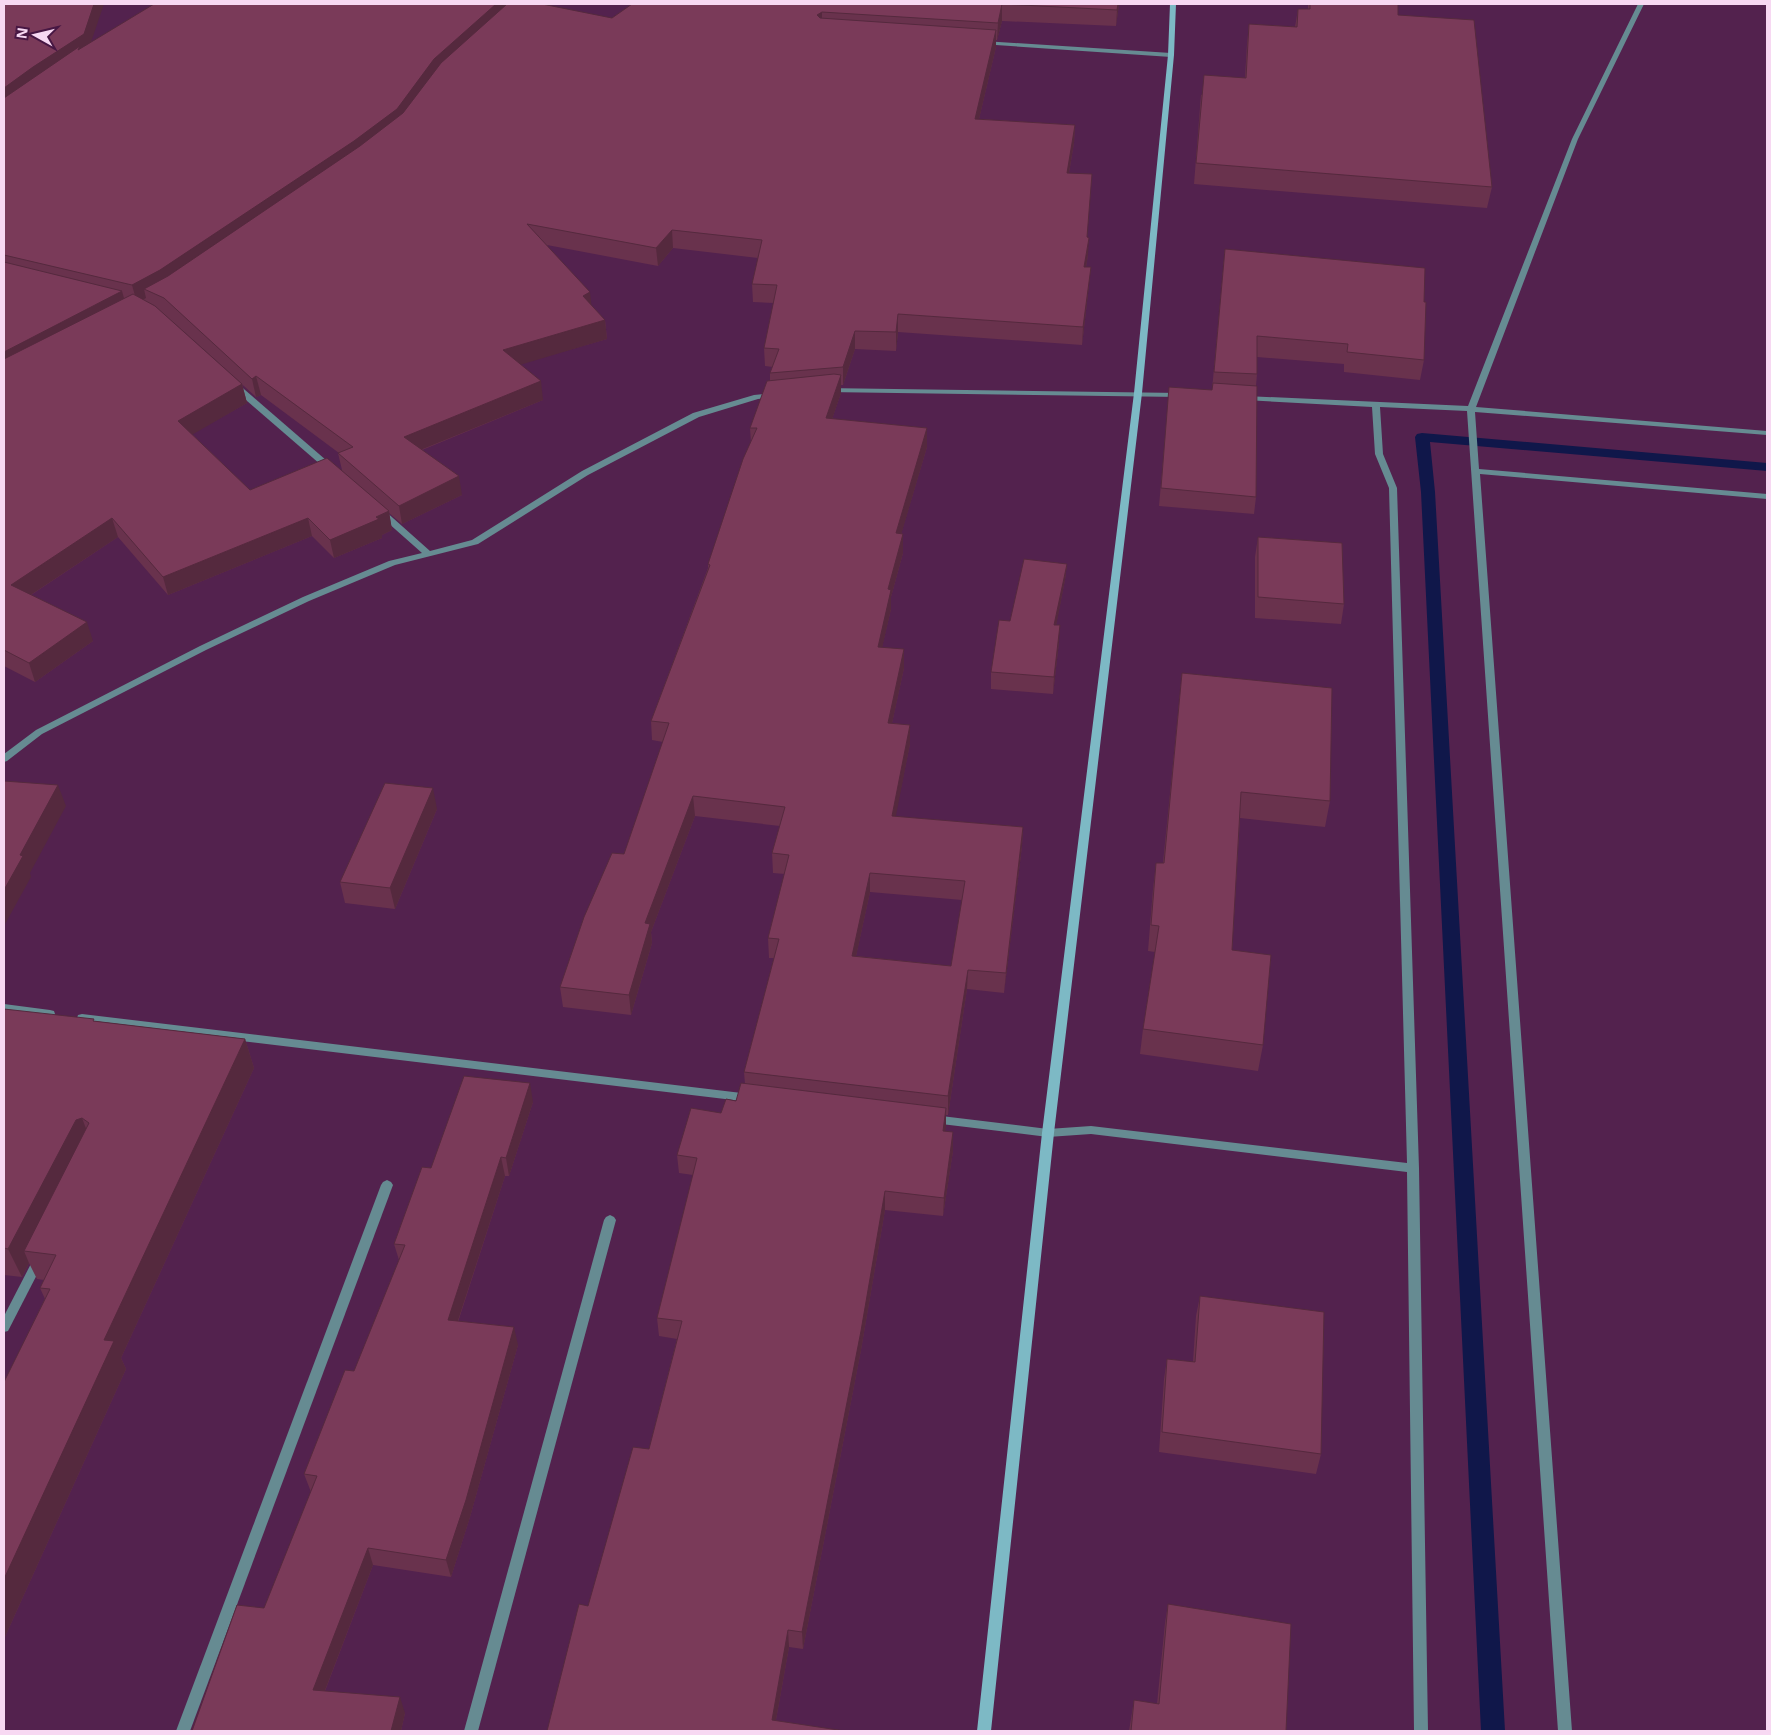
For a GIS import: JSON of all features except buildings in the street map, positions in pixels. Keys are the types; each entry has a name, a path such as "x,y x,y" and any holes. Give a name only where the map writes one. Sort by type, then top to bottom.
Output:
{"street":[{"path":"984,1731 1048,1133 1138,394 1171,56 1173,4"},
{"path":"1565,1731 1471,409 1575,139 1640,4"},
{"path":"977,43 1171,56"},
{"path":"230,381 340,476"},
{"path":"816,391 834,389 1188,396"},
{"path":"4,760 39,732 203,648 306,599 392,563 475,542 585,473 696,415 757,397 782,394"},
{"path":"1237,398 1471,409 1767,433"},
{"path":"1376,404 1379,454 1393,488 1413,1168 1421,1731"},
{"path":"1476,471 1767,497"},
{"path":"376,508 428,553"},
{"path":"4,1008 762,1099"},
{"path":"920,1118 1048,1133 1091,1130 1413,1168"},
{"path":"183,1731 388,1185"},
{"path":"470,1731 610,1220"},
{"path":"4,1327 44,1249"}],"waterway":[{"path":"1493,1731 1428,492 1422,437 1767,467"}]}
